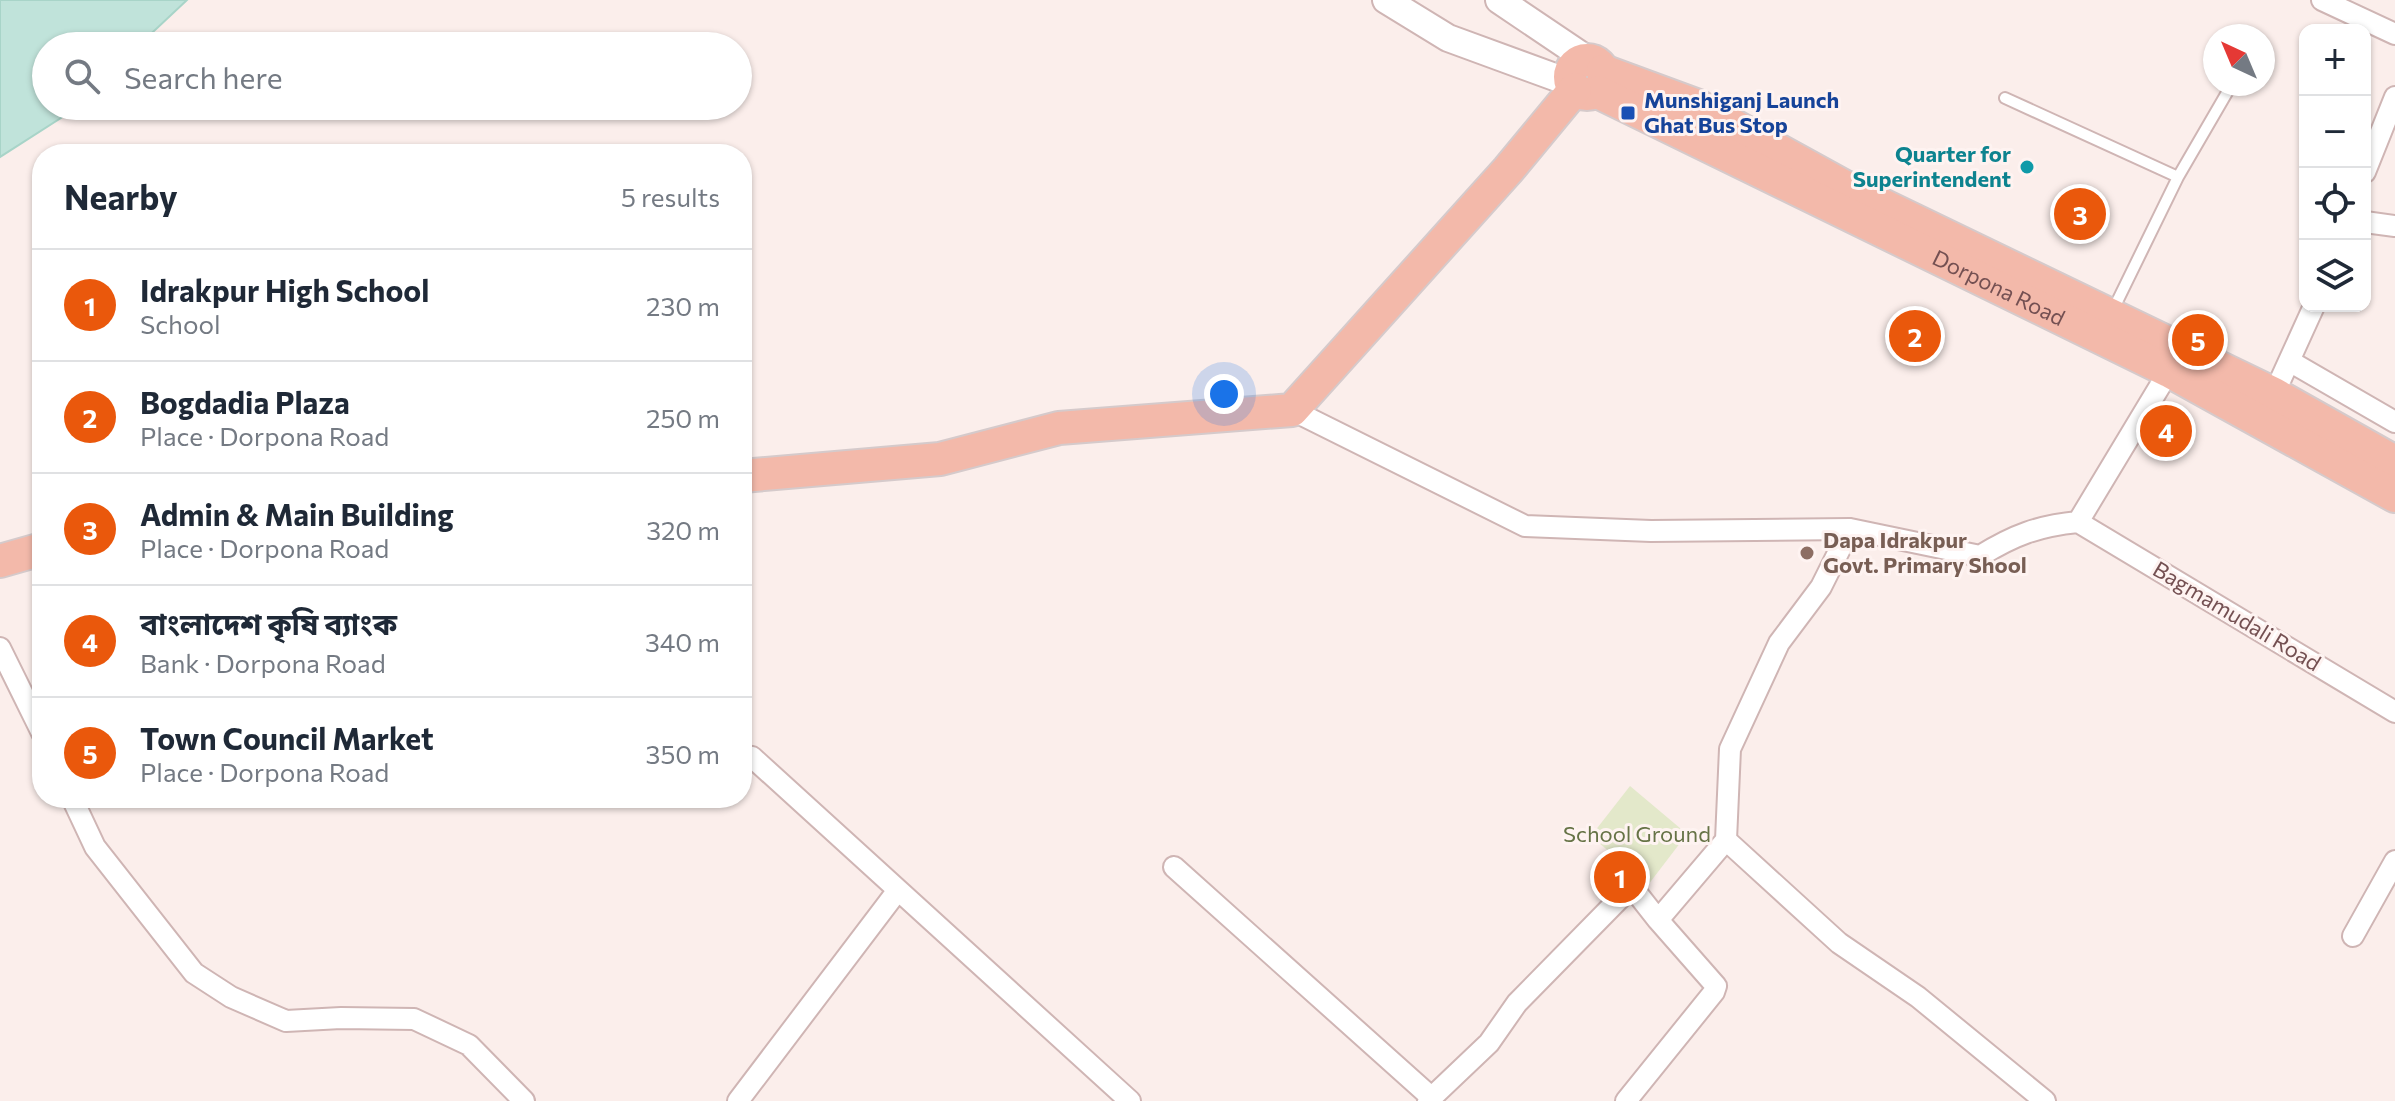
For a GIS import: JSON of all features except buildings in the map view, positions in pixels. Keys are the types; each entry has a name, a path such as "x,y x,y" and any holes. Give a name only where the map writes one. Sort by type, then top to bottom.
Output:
{"main road":[{"name":"Dorpona Road","path":"1586,79 1698,106 1847,188 2274,394 2395,462"},
{"name":"Dorpona Road","path":"1586,79 2169,371 2395,496"},
{"path":"752,475 940,459 1059,428 1292,410 1586,79"},
{"path":"0,561 32,552"}],"street":[{"name":"Dorpona Road","path":"1386,0 1448,38 1586,79"},
{"name":"Dorpona Road","path":"1499,0 1586,79"},
{"path":"2322,0 2395,34"},
{"path":"2367,168 2395,97"},
{"path":"2371,223 2395,226"},
{"path":"2274,394 2312,312"},
{"path":"2291,362 2395,422"},
{"path":"1292,410 1525,526 1651,531 1850,529 1980,556 2013,536 2056,524 2078,522 2169,371"},
{"name":"Bagmamudali Road","path":"2078,522 2395,712"},
{"path":"1658,920 1726,840 1730,749 1779,643 1821,587 1850,529"},
{"path":"0,648 32,713"},
{"path":"752,757 1130,1101"},
{"path":"77,808 95,847 194,973 231,997 286,1021 414,1019 469,1045 524,1101"},
{"path":"1726,840 1839,943 1918,997 2045,1101"},
{"path":"2353,936 2395,861"},
{"path":"1174,867 1430,1099 1489,1043 1517,1003 1624,894 1631,890 1636,892 1716,986 1626,1101"},
{"path":"738,1101 898,890"}],"lane":[{"path":"2110,316 2178,177 2225,96"},
{"path":"2005,98 2178,177"}],"green space":[{"name":"School Ground","path":"1630,786 1687,834 1648,885 1591,836"}],"water":[{"path":"0,0 187,0 153,32 32,32 32,120 58,120 0,157"}],"place":[{"name":"Munshiganj Launch Ghat Bus Stop","path":"1628,113"},
{"name":"Quarter for Superintendent","path":"2027,167"},
{"name":"Admin & Main Building","path":"2080,214"},
{"name":"Bogdadia Plaza","path":"1915,336"},
{"name":"Town Council Market","path":"2198,340"},
{"name":"বাংলাদেশ কৃষি ব্যাংক","path":"2166,431"},
{"name":"Dapa Idrakpur Govt. Primary Shool","path":"1807,553"},
{"name":"Idrakpur High School","path":"1620,877"}]}
